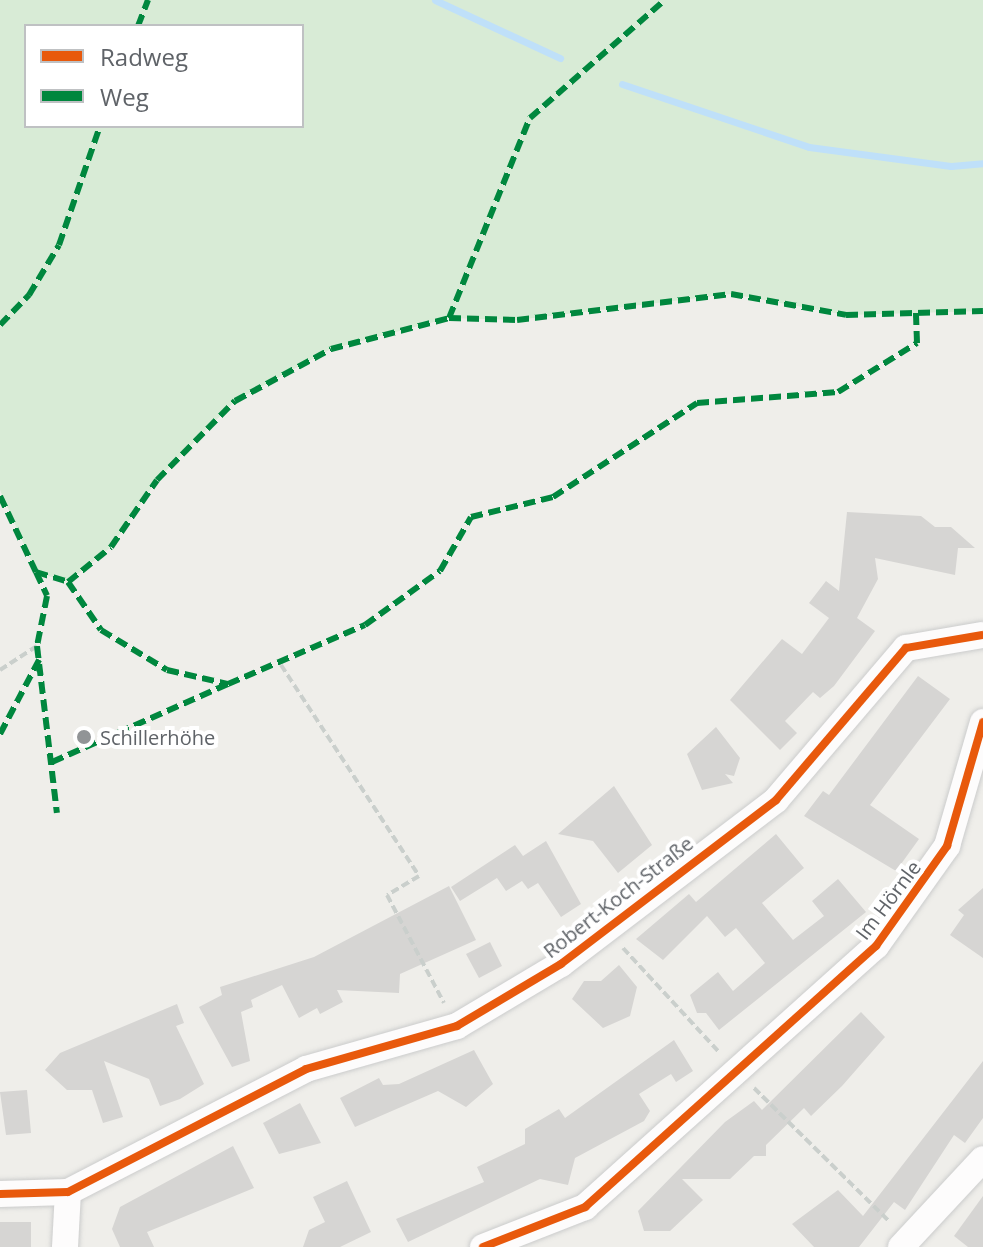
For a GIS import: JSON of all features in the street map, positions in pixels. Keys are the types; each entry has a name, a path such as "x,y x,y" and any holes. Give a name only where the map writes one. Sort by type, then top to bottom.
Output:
{"street":[{"path":"982,632 983,644"},
{"name":"Robert-Koch-Straße","path":"0,1194 68,1192 306,1069 457,1026 561,964 776,800 906,648 982,632"},
{"name":"Im Hörnle","path":"483,1247 585,1207 876,946 947,846 983,722"},
{"path":"901,1247 983,1159"},
{"path":"65,1247 68,1192"}],"path":[{"path":"0,670 37,646"},
{"path":"281,665 419,876 387,895 457,1026"}],"green space":[{"path":"0,0 983,0 983,311 846,315 731,294 517,320 449,318 331,349 235,401 157,480 111,547 68,582 36,572 0,490"}],"building":[{"path":"847,512 921,516 935,527 951,527 975,548 958,548 955,575 875,558 878,579 857,618 875,631 834,686 820,698 813,692 785,721 797,733 780,750 730,700 782,639 802,654 829,618 809,603 826,581 839,591"},
{"path":"918,676 950,699 870,805 919,839 896,871 804,816 823,791 829,795"},
{"path":"716,727 740,758 734,776 725,774 733,783 702,790 687,754"},
{"path":"614,786 652,845 618,873 593,841 558,834"},
{"path":"776,834 804,868 762,903 793,940 824,916 812,901 838,879 866,912 719,1030 706,1013 697,1013 690,995 718,972 733,991 765,963 736,928 725,937 707,916 663,960 636,939 689,894 696,902"},
{"path":"546,841 581,904 561,917 538,883 528,889 522,881 506,891 497,878 460,901 451,887 515,845 523,856"},
{"path":"449,886 476,940 400,974 399,993 337,990 343,1002 320,1014 317,1008 299,1018 282,985 251,1000 253,1007 241,1012 250,1061 232,1067 199,1007 222,995 220,987 314,957"},
{"path":"983,888 983,958 950,935 964,915 958,910"},
{"path":"490,942 502,966 479,978 466,954"},
{"path":"619,965 637,987 630,1016 603,1028 572,999 584,981 601,981"},
{"path":"177,1004 184,1023 176,1026 204,1084 180,1099 160,1106 149,1079 104,1061 123,1117 103,1123 92,1090 67,1090 45,1070 60,1053"},
{"path":"861,1012 885,1037 842,1086 811,1116 804,1108 766,1145 766,1156 754,1156 730,1179 682,1179 703,1200 670,1231 644,1231 638,1211 725,1122 754,1101 762,1110"},
{"path":"674,1040 693,1071 676,1082 671,1074 639,1094 650,1111 644,1121 575,1158 568,1185 540,1179 408,1242 396,1219 484,1182 477,1167 525,1144 525,1129 559,1109 565,1118"},
{"path":"474,1050 493,1084 466,1107 438,1091 355,1127 340,1098 379,1078 383,1085 399,1084"},
{"path":"983,1061 983,1118 965,1143 954,1135 905,1210 894,1202 859,1247 814,1247 792,1224 838,1190 863,1216"},
{"path":"27,1090 31,1133 6,1135 0,1092"},
{"path":"300,1103 321,1143 279,1154 263,1123"},
{"path":"233,1146 254,1188 147,1232 154,1247 120,1247 112,1229 120,1207"},
{"path":"347,1181 371,1232 340,1247 303,1247 309,1230 325,1222 313,1197"},
{"path":"983,1196 983,1247 968,1247 954,1236"},
{"path":"0,1222 31,1222 31,1247 0,1247"}],"waterway":[{"path":"435,0 560,58"},
{"path":"622,84 809,147 951,166 983,163"}],"marked path":[{"path":"139,24 148,0"},
{"path":"449,318 530,118 665,0"},
{"path":"0,325 29,295 59,245 99,128"},
{"path":"68,582 111,547 157,480 235,401 331,349 449,318 517,320 731,294 846,315 983,311"},
{"path":"0,496 36,572 68,582 101,630 167,670 228,684 365,625 440,571 471,517 553,497 697,403 838,392 917,343 916,313"},
{"path":"36,572 47,596 37,646 57,813"},
{"path":"0,734 39,660"},
{"path":"52,762 228,684"}],"cycle path":[{"path":"0,1194 68,1192 306,1069 457,1026 561,964 776,800 906,648 982,635"},
{"path":"483,1247 585,1207 876,946 947,846 983,722"}],"place":[{"name":"Schillerhöhe","path":"84,737"}]}
